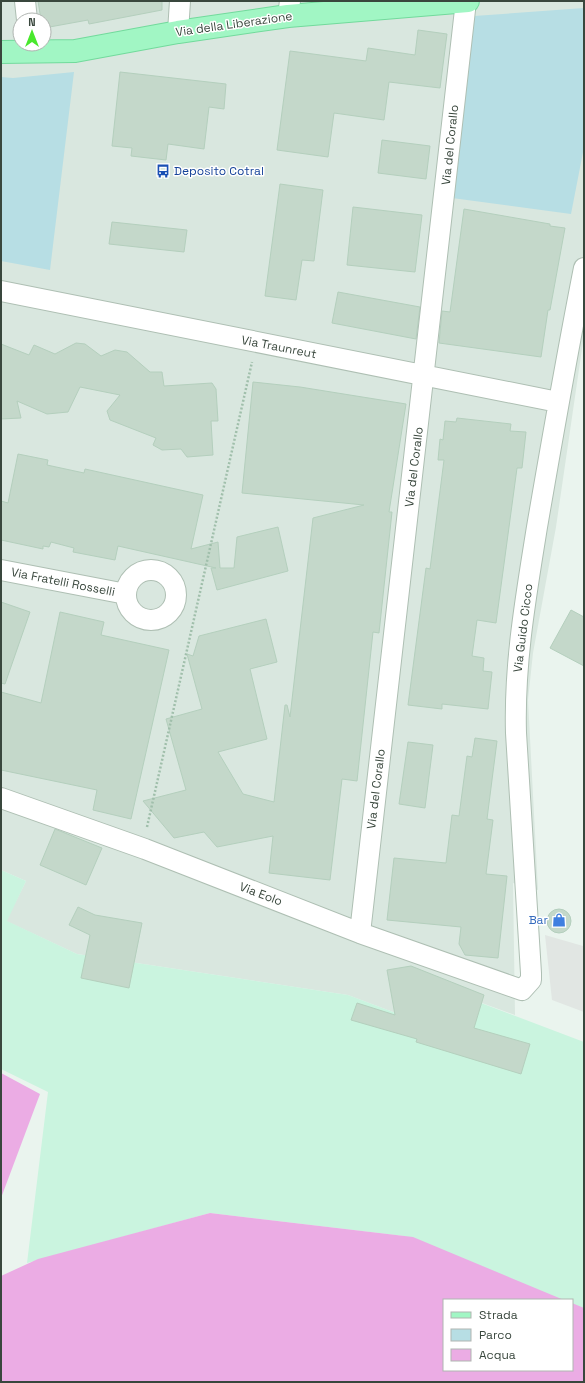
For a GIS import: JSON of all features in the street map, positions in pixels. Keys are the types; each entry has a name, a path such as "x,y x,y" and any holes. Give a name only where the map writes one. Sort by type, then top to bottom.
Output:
{"main road":[{"name":"Via della Liberazione","path":"52,49 75,51 178,32 289,8 467,1"},
{"name":"Via della Liberazione","path":"1,52 12,51"}],"street":[{"path":"25,1 26,12"},
{"path":"178,32 180,1"},
{"name":"Via del Corallo","path":"360,933 467,1"},
{"name":"Via Guido Cicco","path":"522,990 531,980 531,973 516,747 516,675 521,628 558,402 584,268"},
{"name":"Via Traunreut","path":"1,291 558,402"},
{"name":"Via Fratelli Rosselli","path":"1,570 126,594"},
{"name":"Via Eolo","path":"1,798 145,849 360,933 522,990"}],"path":[{"path":"145,849 147,828 257,342"}],"shaded area":[{"path":"1,1 584,1 584,335 556,527 533,653 528,700 538,890 513,883 515,1015 460,995 446,1032 348,995 77,954 6,921 26,881 1,870"},
{"path":"545,935 583,946 584,944 584,1012 552,1000"}],"green space":[{"path":"584,8 584,147 571,214 452,198 474,16"},
{"path":"74,72 50,270 1,261 1,77 13,78"}],"sand":[{"path":"1,870 26,881 7,921 77,954 348,995 446,1032 460,995 584,1042 584,1311 573,1306 573,1299 556,1299 404,1236 210,1213 27,1263 48,1092 1,1069"}],"water":[{"path":"1,1073 40,1094 1,1198"},
{"path":"210,1213 413,1237 562,1299 443,1299 443,1371 573,1371 573,1303 584,1308 584,1382 1,1382 1,1276 38,1259"}],"building":[{"path":"38,1 162,1 162,10 89,24 88,20 52,27 52,12 40,12"},
{"path":"418,30 447,34 440,88 389,82 384,120 334,113 328,157 277,150 290,51 366,61 368,48 415,55"},
{"path":"120,72 226,84 224,109 209,107 204,149 168,144 166,160 131,156 132,148 112,146"},
{"path":"382,140 430,146 426,179 378,173"},
{"path":"280,184 323,190 314,261 302,260 296,300 265,296"},
{"path":"353,207 422,215 415,272 347,265"},
{"path":"464,209 565,228 550,310 548,310 541,357 439,343 442,311 450,312"},
{"path":"112,222 187,230 184,252 109,244"},
{"path":"338,292 420,307 416,339 332,323"},
{"path":"76,343 85,344 101,356 115,350 127,352 150,372 162,372 164,386 212,383 216,389 218,421 211,421 213,455 187,457 181,449 162,450 153,445 156,438 110,420 107,411 120,395 80,387 68,412 47,414 17,401 21,418 1,419 1,344 29,355 34,345 55,354"},
{"path":"253,382 300,387 406,404 389,512 392,512 379,633 373,632 357,781 342,779 330,880 269,873 273,836 217,847 204,832 174,838 143,801 186,790 166,719 202,709 187,654 193,656 199,636 266,619 277,662 250,669 267,739 218,752 243,794 274,802 285,705 287,705 290,717 313,518 364,505 242,493"},
{"path":"457,418 511,424 510,431 526,432 522,468 517,468 496,623 477,620 472,656 484,658 483,671 492,672 488,709 442,704 442,709 408,705 426,568 430,569 444,460 438,460 440,439 443,440 445,421 456,422"},
{"path":"18,454 48,460 47,465 84,473 85,469 203,495 191,549 218,542 220,568 234,568 237,537 278,527 288,571 217,590 211,568 216,568 118,546 115,560 73,552 74,548 51,542 49,547 43,546 43,549 1,540 1,501 8,503"},
{"path":"1,602 30,612 5,684 1,683"},
{"path":"571,610 584,617 584,666 550,648"},
{"path":"60,612 104,622 101,635 169,650 131,819 93,810 97,790 1,770 1,692 41,703"},
{"path":"475,738 497,741 487,819 493,820 486,874 507,876 498,958 465,955 459,944 461,927 387,920 394,858 446,863 452,815 459,816 467,756 472,757"},
{"path":"408,742 433,745 425,808 399,804"},
{"path":"55,829 102,848 86,885 40,865"},
{"path":"78,907 95,915 142,923 129,988 81,978 90,935 69,925"},
{"name":"Bar","path":"559,909 568,912 571,921 568,930 559,933 550,930 547,921 550,912"},
{"path":"411,966 484,995 474,1028 530,1044 521,1074 416,1042 417,1039 351,1020 357,1003 395,1015 387,970"}],"place":[{"name":"Deposito Cotral","path":"163,171"},
{"name":"Bar","path":"559,920"}]}
